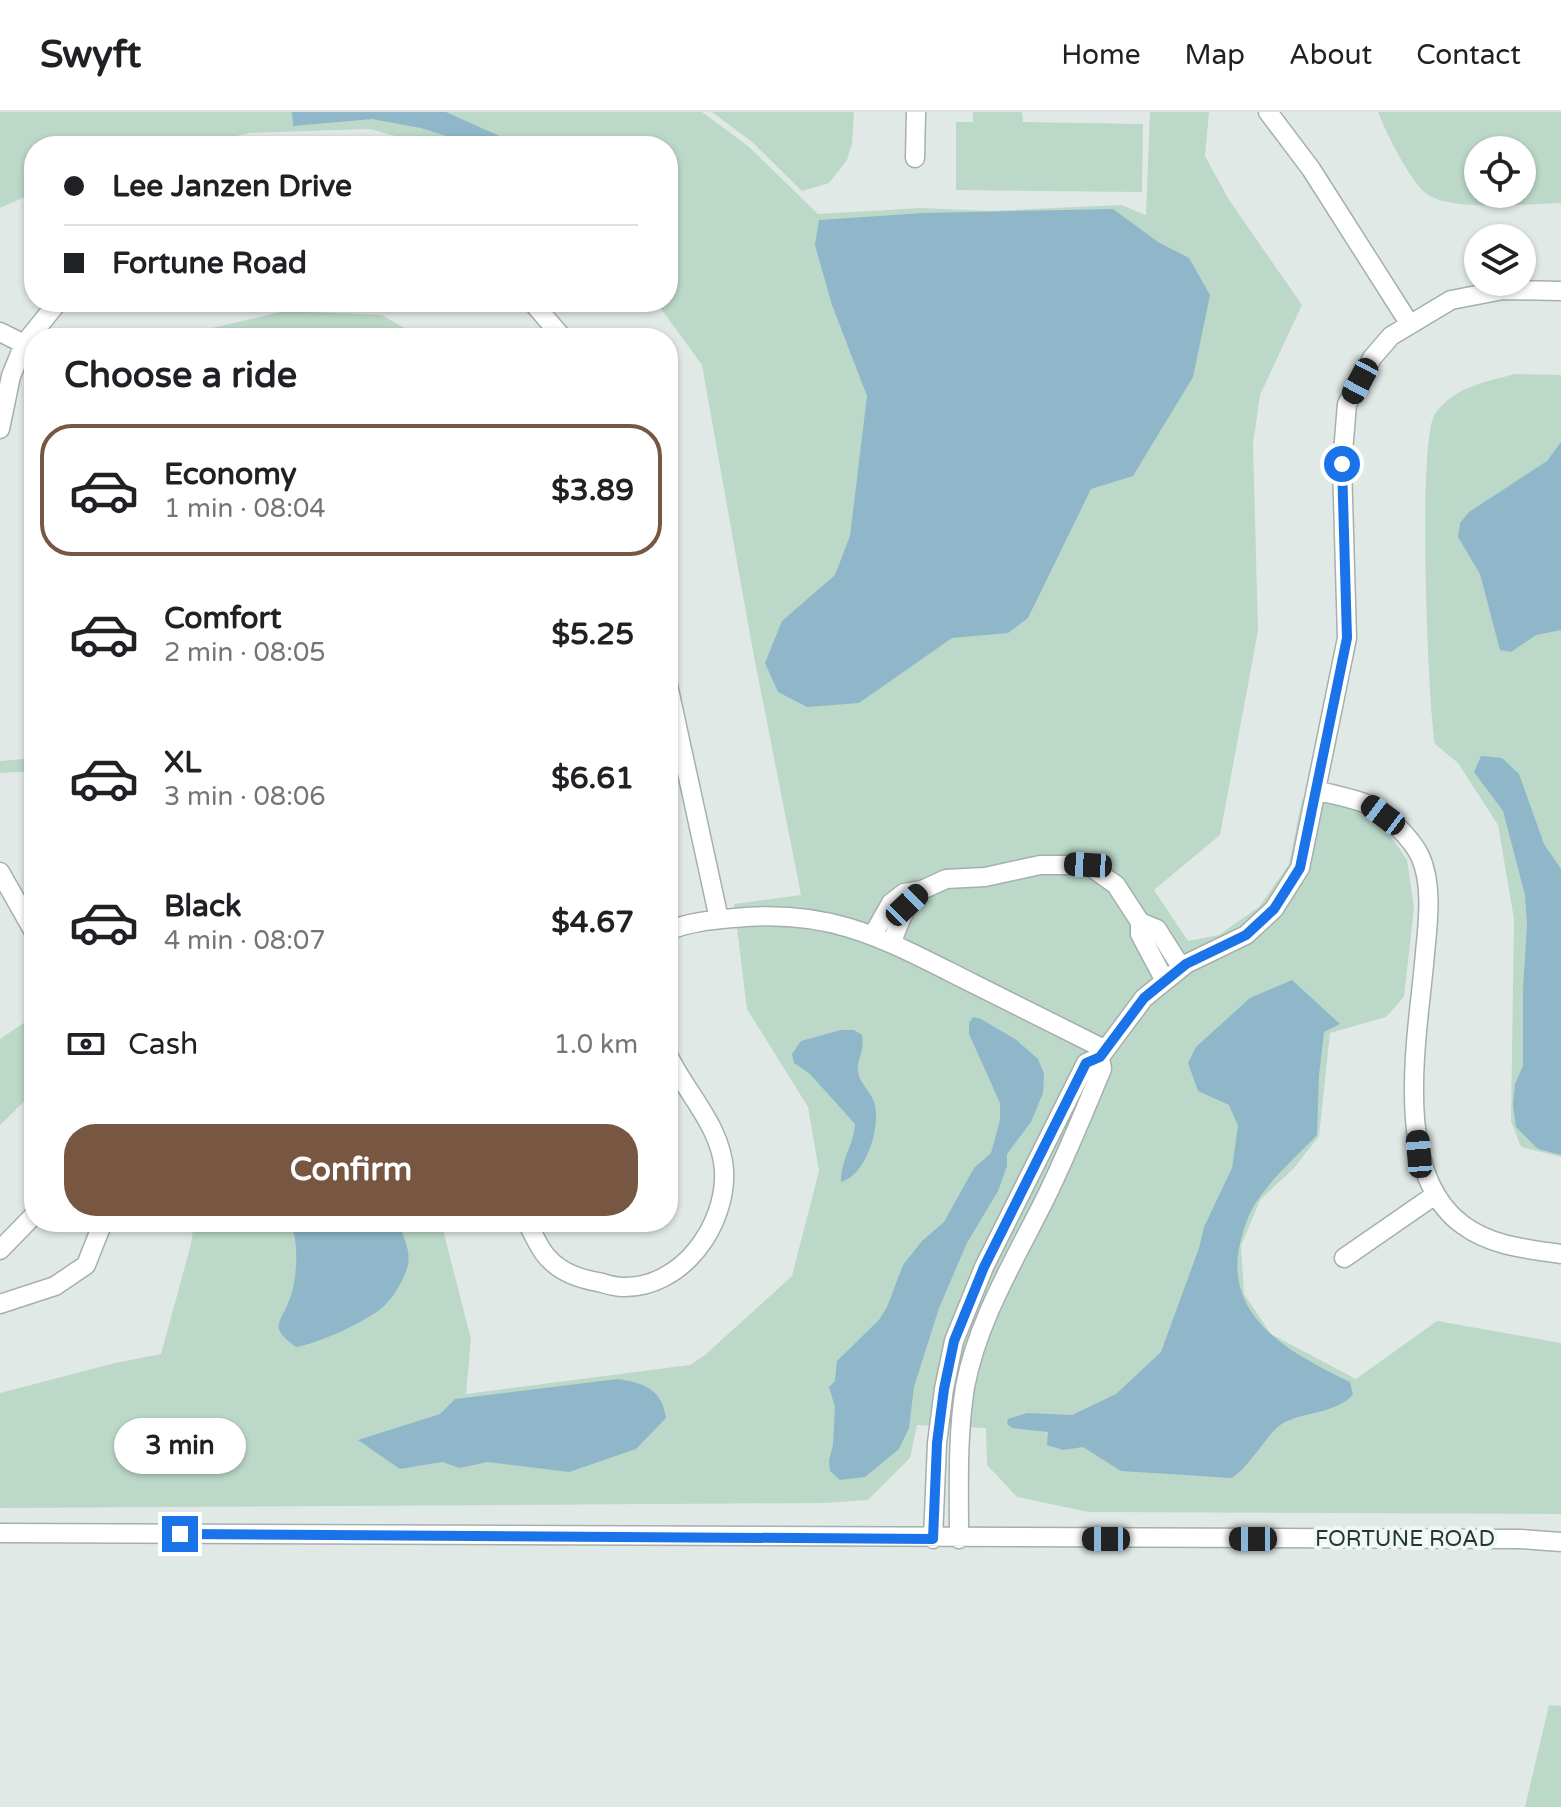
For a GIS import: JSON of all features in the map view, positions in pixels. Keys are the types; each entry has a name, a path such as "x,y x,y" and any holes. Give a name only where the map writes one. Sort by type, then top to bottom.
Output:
{"street":[{"path":"915,158 916,112"},
{"path":"1268,112 1311,169 1409,323"},
{"path":"933,1539 937,1446 954,1341 984,1267 1086,1063 1102,1053 1144,998 1181,967 1246,935 1274,909 1300,868 1347,638 1342,464 1347,404 1372,358 1391,336 1451,300 1503,290 1561,291"},
{"path":"37,328 50,312"},
{"path":"541,312 554,328"},
{"path":"0,332 24,344 11,376 0,429"},
{"path":"678,731 719,919"},
{"path":"1316,790 1370,805 1396,825 1420,856 1427,885 1427,931 1414,1094 1419,1154 1435,1195 1462,1225 1505,1246 1561,1254"},
{"path":"873,935 891,903 904,893 922,890 946,879 985,877 1040,865 1088,865 1116,885 1140,922 1140,934 1165,981"},
{"path":"0,872 24,914"},
{"path":"892,943 899,918 922,890"},
{"path":"678,927 772,914 829,921 892,943 1102,1053"},
{"path":"1140,922 1157,929 1181,967"},
{"path":"959,1539 959,1447 965,1386 975,1352 993,1304 1102,1069 1102,1053"},
{"path":"533,1232 548,1259 580,1279 623,1288 658,1281 682,1265 705,1241 719,1206 724,1171 718,1137 678,1076"},
{"path":"1344,1258 1435,1195"},
{"path":"0,1250 24,1225"},
{"path":"1004,1230 1025,1239"},
{"path":"0,1304 55,1286 86,1265 99,1232"},
{"path":"937,1446 959,1447"},
{"name":"FORTUNE ROAD","path":"0,1533 1521,1539 1561,1542"}],"green space":[{"path":"0,112 702,112 748,146 818,214 922,208 990,211 1121,205 1146,215 1150,112 1209,112 1205,156 1229,200 1302,305 1260,395 1253,444 1258,631 1220,835 1154,890 1188,941 1219,935 1260,906 1289,864 1302,799 1341,805 1383,824 1407,860 1414,908 1404,997 1386,1017 1330,1033 1319,1136 1293,1169 1260,1200 1241,1246 1244,1294 1271,1334 1356,1379 1437,1321 1561,1343 1561,1514 1089,1512 1017,1497 987,1465 986,1428 917,1425 910,1458 868,1500 825,1503 0,1508 0,1393 161,1354 193,1232 444,1232 471,1339 466,1394 690,1365 792,1276 819,1171 808,1107 747,1009 734,904 801,895 752,646 702,365 678,328 663,312 678,312 678,136 395,136 370,129 237,136 24,136 24,197 0,208"},
{"path":"712,112 854,112 852,144 847,160 829,183 802,191 752,142"},
{"path":"973,112 1022,112 1023,122 1143,124 1142,192 956,190 956,122 973,122"},
{"path":"1378,112 1561,112 1561,203 1536,204 1536,136 1464,136 1464,204 1442,201 1423,191 1393,145"},
{"path":"281,312 309,312 382,315 404,328 213,328"},
{"path":"1515,374 1561,375 1561,1157 1521,1147 1511,1121 1514,919 1498,825 1458,763 1435,744 1432,719 1425,518 1430,434 1435,414 1451,397 1482,383"},
{"path":"24,759 24,772 0,773 0,761"},
{"path":"24,1023 24,1102 0,1125 0,1039"},
{"path":"1549,1705 1561,1706 1561,1807 1525,1807"}],"water":[{"path":"292,112 446,112 500,136 446,136 372,119 293,126"},
{"path":"1113,209 1158,242 1189,258 1210,295 1193,377 1133,476 1091,489 1028,618 1008,633 952,638 859,703 807,707 778,692 765,663 782,621 835,575 850,536 867,396 832,305 815,245 819,220 924,213"},
{"path":"1561,442 1561,630 1536,635 1511,652 1500,650 1480,574 1458,537 1460,523 1469,512 1547,461"},
{"path":"1481,756 1502,758 1519,774 1544,844 1561,869 1561,1155 1538,1149 1516,1127 1513,1105 1515,1084 1523,1066 1525,895 1503,811 1474,772"},
{"path":"1292,980 1340,1024 1324,1032 1317,1135 1272,1181 1255,1204 1239,1248 1238,1274 1243,1296 1269,1332 1308,1360 1350,1382 1353,1395 1337,1406 1283,1423 1232,1478 1121,1471 1083,1447 1063,1450 1047,1445 1048,1432 1012,1428 1007,1424 1008,1419 1027,1413 1072,1415 1116,1394 1161,1352 1204,1227 1232,1168 1238,1126 1229,1105 1198,1091 1188,1063 1196,1047 1250,998"},
{"path":"973,1017 1015,1039 1038,1059 1044,1074 1043,1093 1031,1122 1007,1154 1007,1166 998,1191 967,1243 939,1308 914,1387 909,1428 899,1449 865,1477 840,1480 830,1471 829,1460 835,1407 829,1387 835,1381 837,1361 879,1320 903,1265 922,1241 944,1222 974,1168 991,1153 1000,1120 1000,1103 969,1034 969,1023"},
{"path":"841,1030 854,1030 862,1035 858,1072 874,1101 876,1116 873,1138 864,1161 850,1178 841,1182 855,1124 810,1074 794,1063 792,1054 801,1041"},
{"path":"293,1232 402,1232 408,1265 394,1294 382,1308 328,1337 296,1347 279,1329 296,1270"},
{"path":"618,1379 650,1389 660,1400 666,1418 636,1449 569,1472 487,1462 460,1468 442,1462 400,1469 358,1440 440,1414 455,1399"}],"route":[{"path":"180,1534 933,1539 937,1443 954,1341 984,1267 1086,1063 1100,1057 1144,998 1186,964 1246,935 1274,909 1300,868 1347,638 1342,464"}]}
